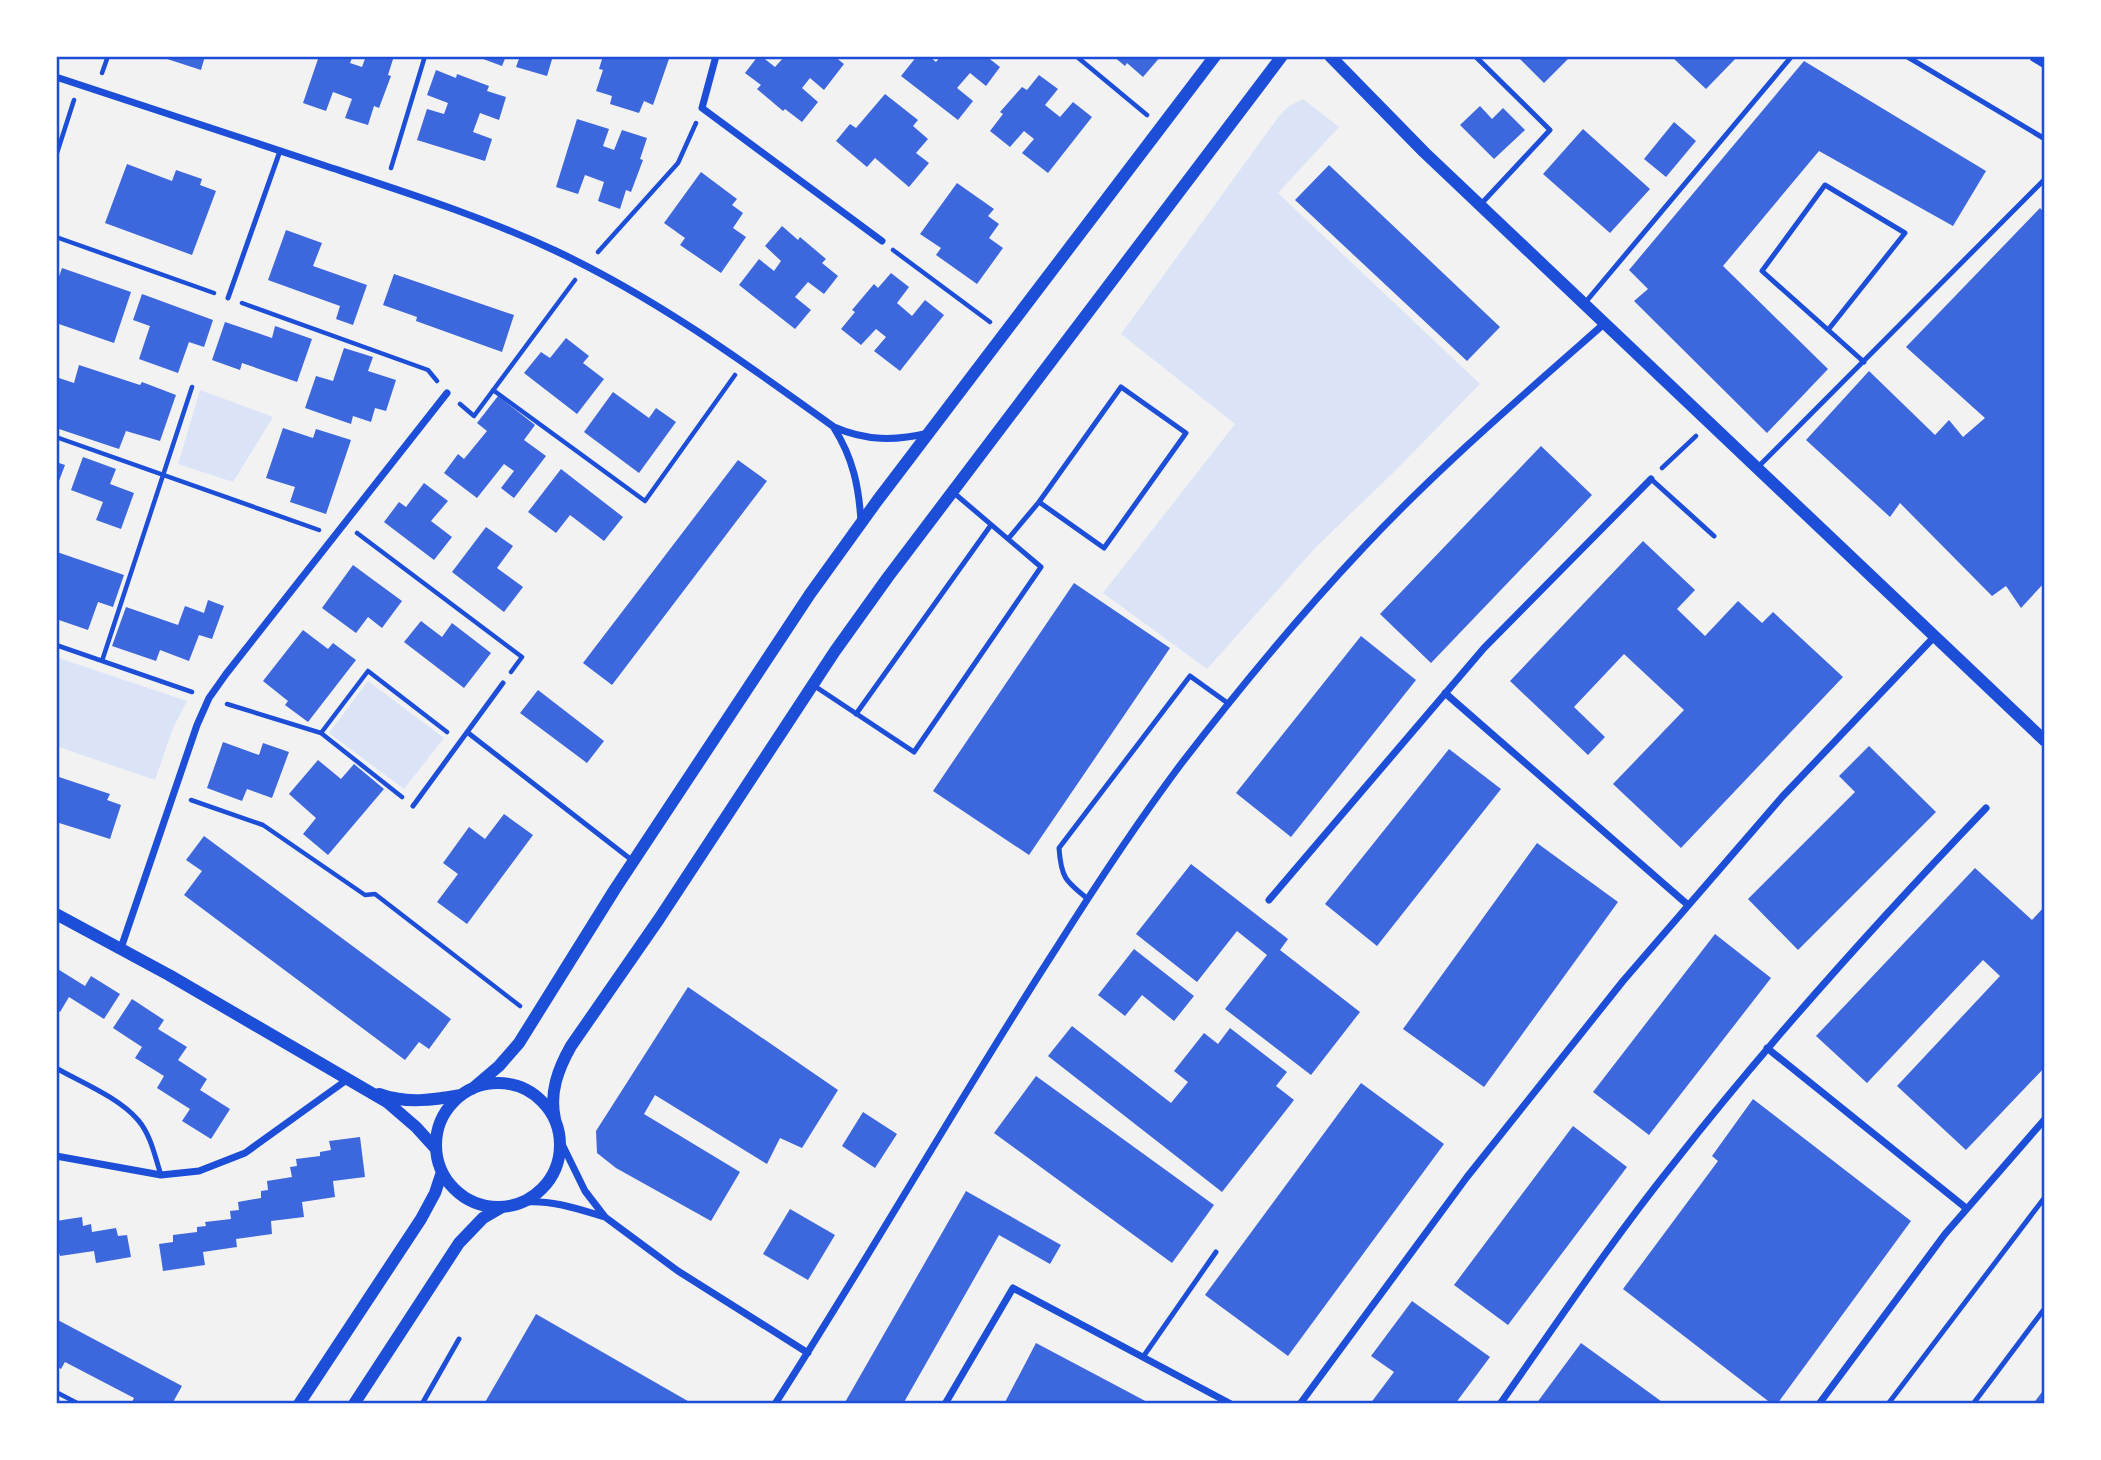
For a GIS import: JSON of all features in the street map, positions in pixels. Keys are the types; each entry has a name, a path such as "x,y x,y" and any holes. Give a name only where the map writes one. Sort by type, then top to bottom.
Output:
{"street":[{"path":"716,56 702,108 881,241"},
{"path":"436,1149 440,1124 445,1113 499,1066 512,1051 791,621 929,432 1215,56"},
{"path":"808,1353 678,1271 606,1217 585,1191 561,1142 552,1107 554,1088 561,1066 570,1046 659,919 882,584 1282,56"},
{"path":"1330,56 1480,205 2045,741"},
{"path":"2035,56 2045,62"},
{"path":"56,77 386,186 501,227 585,266 660,307 834,427 874,439 906,438 929,432"},
{"path":"775,1404 1022,1001 1088,899 1180,766 1267,656 1364,547 1475,438 1605,323"},
{"path":"121,948 197,725 209,698 447,393"},
{"path":"834,427 853,463 861,523"},
{"path":"1269,900 1484,648 1651,479"},
{"path":"1300,1404 1408,1254 1571,1044 1800,777 1935,636"},
{"path":"1445,693 1688,905"},
{"path":"1500,1404 1672,1165 1768,1048 1876,925 1986,808"},
{"path":"56,914 121,948 348,1079 402,1114 430,1140 448,1182 466,1198 489,1207 541,1201 606,1217"},
{"path":"1768,1048 1966,1208"},
{"path":"56,1156 161,1175 200,1171 244,1153 348,1079"},
{"path":"363,1088 387,1097 428,1101 495,1083 520,1087 541,1100 555,1119"},
{"path":"1819,1404 1966,1208 2045,1118"},
{"path":"525,1202 544,1188 551,1178 557,1167 561,1142"},
{"path":"299,1404 421,1219 435,1193 442,1171"},
{"path":"354,1404 460,1243 483,1217 502,1207"},
{"path":"945,1404 1013,1288 1231,1404"}],"lane":[{"path":"1475,56 1550,130 1480,205"},
{"path":"1584,304 1792,56"},
{"path":"1906,56 2045,139"},
{"path":"228,298 280,151"},
{"path":"1757,468 2045,179"},
{"path":"1828,330 1905,233 1825,185 1762,271 1828,330 1864,362"},
{"path":"1008,540 1039,502 1122,387 1186,433 1104,548 1039,502"},
{"path":"1651,479 1714,536"},
{"path":"813,685 914,752 1041,567 951,492"},
{"path":"856,714 991,525"},
{"path":"1088,899 1066,882 1061,869 1059,848 1190,676 1229,704"},
{"path":"413,806 503,683"},
{"path":"467,732 633,862"},
{"path":"56,1068 123,1107 139,1121 150,1141 161,1175"},
{"path":"1888,1404 2045,1197"},
{"path":"1143,1357 1216,1252"},
{"path":"1972,1404 2045,1308"},
{"path":"422,1404 459,1339"}],"path":[{"path":"386,186 425,56"},
{"path":"1076,56 1161,127"},
{"path":"56,156 79,84"},
{"path":"56,237 428,370 447,393 474,416 585,266 678,163 702,108"},
{"path":"881,241 1005,333"},
{"path":"493,390 645,501 744,363"},
{"path":"102,661 192,387"},
{"path":"1651,479 1709,422"},
{"path":"56,437 335,536"},
{"path":"345,524 522,657 503,683"},
{"path":"56,646 321,733 413,806"},
{"path":"321,733 368,671 460,742"},
{"path":"173,794 263,825 365,895 375,894 534,1018"},
{"path":"56,1392 79,1404"}],"shaded area":[{"path":"1303,99 1339,127 1278,193 1480,384 1316,547 1207,669 1103,593 1235,424 1121,334 1279,116 1289,106"},
{"path":"200,390 273,417 233,482 178,464"},
{"path":"56,657 187,701 173,728 155,780 56,746"},
{"path":"368,681 444,738 404,789 329,733"}],"building":[{"path":"158,56 205,56 201,70"},
{"path":"319,56 353,56 350,63 362,67 366,56 394,56 388,75 391,76 379,108 374,106 368,125 345,118 352,99 333,92 326,111 303,103"},
{"path":"475,56 506,56 502,66"},
{"path":"520,56 553,56 547,76 516,67"},
{"path":"603,56 670,56 653,105 644,101 639,113 610,104 612,96 596,91 603,70 599,69"},
{"path":"758,56 775,67 785,56 834,56 844,64 824,90 810,78 802,88 818,102 802,122 785,109 783,111 757,89 761,85 745,73"},
{"path":"917,56 929,56 936,62 941,56 986,56 1000,67 986,86 970,73 957,88 973,101 958,120 901,76"},
{"path":"1113,56 1161,56 1143,77 1127,63 1125,66"},
{"path":"1517,56 1571,56 1544,83"},
{"path":"1671,56 1738,56 1706,89"},
{"path":"1804,61 1986,171 1953,226 1819,151 1723,266 1828,369 1767,433 1634,301 1648,289 1629,270"},
{"path":"436,70 456,78 457,74 489,86 487,91 506,97 499,120 480,113 473,132 492,139 485,161 417,140 427,109 444,114 448,103 427,95"},
{"path":"1039,75 1058,89 1045,105 1060,117 1073,102 1092,117 1048,173 1022,153 1034,139 1024,131 1010,147 990,131 1003,114 1000,112 1022,87 1027,90"},
{"path":"885,94 918,120 913,126 928,139 916,153 929,163 909,187 875,158 867,167 836,141 850,124 856,128"},
{"path":"1480,106 1492,119 1503,108 1525,130 1494,159 1460,125"},
{"path":"577,119 609,129 603,146 614,150 622,130 647,138 640,159 643,160 631,192 626,190 620,209 598,201 604,182 585,175 578,194 556,187"},
{"path":"1674,122 1696,141 1666,177 1644,159"},
{"path":"1583,129 1650,189 1610,233 1543,174"},
{"path":"127,164 172,181 176,170 202,179 200,185 216,191 192,255 105,223"},
{"path":"1329,165 1500,327 1467,361 1295,200"},
{"path":"701,172 737,199 732,205 743,213 733,228 746,237 721,273 680,245 685,238 664,223"},
{"path":"957,183 994,209 988,216 999,224 989,238 1003,248 977,284 936,255 941,248 920,234"},
{"path":"2040,208 2045,213 2045,582 2021,608 2006,586 1992,596 1900,503 1890,517 1806,440 1869,371 1935,435 1949,420 1963,437 1985,418 1906,347"},
{"path":"782,226 826,259 822,263 838,276 824,294 808,282 795,297 811,310 795,329 739,285 759,259 774,271 781,261 765,246"},
{"path":"286,230 322,243 313,266 367,285 353,325 336,319 340,306 268,280"},
{"path":"62,268 131,292 114,343 56,323 56,285"},
{"path":"891,273 909,287 897,303 912,316 925,300 944,315 900,371 874,351 886,337 876,329 861,345 841,329 855,312 852,310 874,284 878,288"},
{"path":"394,274 514,315 502,352 416,321 417,317 383,305"},
{"path":"142,294 213,320 204,347 189,342 178,373 139,359 150,326 133,320"},
{"path":"225,322 272,338 275,326 312,339 297,382 242,363 240,370 212,360"},
{"path":"566,338 589,356 583,363 604,379 577,414 524,373 541,352 550,358"},
{"path":"344,348 373,357 368,371 396,380 386,411 375,408 371,422 353,416 351,424 305,408 316,376 333,381"},
{"path":"79,365 140,385 142,382 176,395 160,441 126,431 119,449 56,428 56,377 74,383"},
{"path":"613,392 649,418 656,408 676,422 639,473 584,432"},
{"path":"498,396 535,425 524,440 546,456 514,498 501,488 514,471 504,464 477,498 444,473 458,454 464,459 487,431 477,423"},
{"path":"283,428 313,438 316,429 351,440 326,514 290,502 295,487 266,478"},
{"path":"1541,446 1592,495 1431,663 1380,614"},
{"path":"83,457 116,469 110,484 134,493 121,529 96,520 103,502 71,490"},
{"path":"738,460 767,481 612,685 583,663"},
{"path":"56,462 65,465 56,489"},
{"path":"561,469 623,517 604,541 570,515 556,533 528,512"},
{"path":"424,483 448,501 431,521 452,537 434,560 384,522 399,502 406,507"},
{"path":"486,527 513,546 497,568 523,587 504,612 452,572"},
{"path":"1643,541 1695,590 1677,609 1705,636 1738,601 1762,623 1773,612 1843,677 1681,848 1613,784 1684,710 1624,654 1574,707 1605,737 1588,755 1510,681"},
{"path":"57,552 124,575 113,607 98,602 88,630 56,619"},
{"path":"353,565 402,601 382,628 368,617 356,633 322,608"},
{"path":"1074,583 1170,648 1029,855 933,791"},
{"path":"208,600 224,606 212,639 199,635 189,661 160,650 156,661 112,646 126,607 178,625 185,606 204,613"},
{"path":"421,621 442,637 452,623 491,653 464,688 404,642"},
{"path":"303,630 328,649 333,643 356,660 308,722 285,705 288,701 263,681"},
{"path":"1361,636 1416,680 1291,837 1236,793"},
{"path":"538,690 604,741 587,763 520,713"},
{"path":"223,742 259,755 263,743 289,752 272,798 247,789 242,801 207,788"},
{"path":"1869,746 1936,812 1798,950 1748,899 1855,792 1839,776"},
{"path":"1449,749 1501,789 1377,946 1325,904"},
{"path":"318,760 341,779 354,764 384,789 328,855 303,834 316,818 289,794"},
{"path":"56,776 110,794 107,800 121,805 110,839 56,822"},
{"path":"504,814 533,835 467,924 437,902 458,874 443,863 469,827 485,839"},
{"path":"204,836 451,1019 429,1049 419,1042 405,1060 184,895 202,871 186,860"},
{"path":"1537,843 1618,902 1484,1087 1403,1029"},
{"path":"1191,864 1288,939 1280,950 1360,1012 1311,1075 1225,1009 1267,955 1237,931 1197,982 1136,934"},
{"path":"1975,868 2032,920 2045,906 2045,1067 1966,1150 1897,1086 2000,976 1983,960 1867,1083 1816,1036"},
{"path":"1715,934 1771,978 1649,1135 1593,1092"},
{"path":"1134,949 1194,996 1174,1021 1142,995 1125,1016 1098,995"},
{"path":"56,968 85,986 91,976 120,994 104,1019 69,997 60,1012 56,1009"},
{"path":"688,987 838,1090 802,1148 780,1138 767,1164 655,1095 644,1114 740,1172 711,1221 616,1168 597,1153 596,1131"},
{"path":"132,999 164,1020 158,1029 187,1047 178,1060 207,1079 200,1090 230,1109 211,1139 182,1121 190,1109 157,1088 164,1076 135,1058 142,1047 113,1028"},
{"path":"1072,1026 1171,1103 1188,1082 1174,1071 1204,1033 1218,1044 1230,1028 1287,1072 1276,1086 1294,1100 1222,1192 1048,1056"},
{"path":"1036,1076 1214,1205 1172,1263 994,1133"},
{"path":"1361,1083 1444,1144 1288,1356 1205,1295"},
{"path":"1753,1099 1911,1221 1777,1404 1772,1404 1623,1289 1718,1161 1712,1156"},
{"path":"863,1112 897,1134 875,1168 842,1146"},
{"path":"1573,1126 1627,1167 1508,1325 1454,1285"},
{"path":"360,1137 365,1177 333,1181 335,1197 302,1202 304,1217 271,1221 272,1234 236,1239 237,1247 203,1252 205,1265 163,1271 159,1244 173,1242 173,1235 197,1232 197,1227 206,1226 205,1222 231,1219 230,1211 239,1210 238,1202 261,1198 261,1191 268,1190 267,1181 292,1177 290,1167 297,1166 296,1159 320,1156 320,1152 331,1150 329,1141"},
{"path":"966,1191 1061,1245 1050,1264 999,1235 903,1404 844,1404"},
{"path":"790,1209 835,1235 808,1280 763,1254"},
{"path":"82,1217 83,1226 91,1224 92,1232 116,1228 118,1236 127,1235 131,1257 96,1263 94,1251 60,1256 56,1242 56,1221"},
{"path":"1412,1301 1490,1357 1455,1404 1370,1404 1394,1372 1371,1356"},
{"path":"536,1314 693,1404 484,1404"},
{"path":"56,1319 182,1386 172,1404 131,1404 134,1398 65,1362 61,1369 56,1366"},
{"path":"1036,1343 1151,1404 1004,1404"},
{"path":"1581,1343 1665,1404 1536,1404"},
{"path":"2045,1388 2045,1404 2033,1404"}]}
